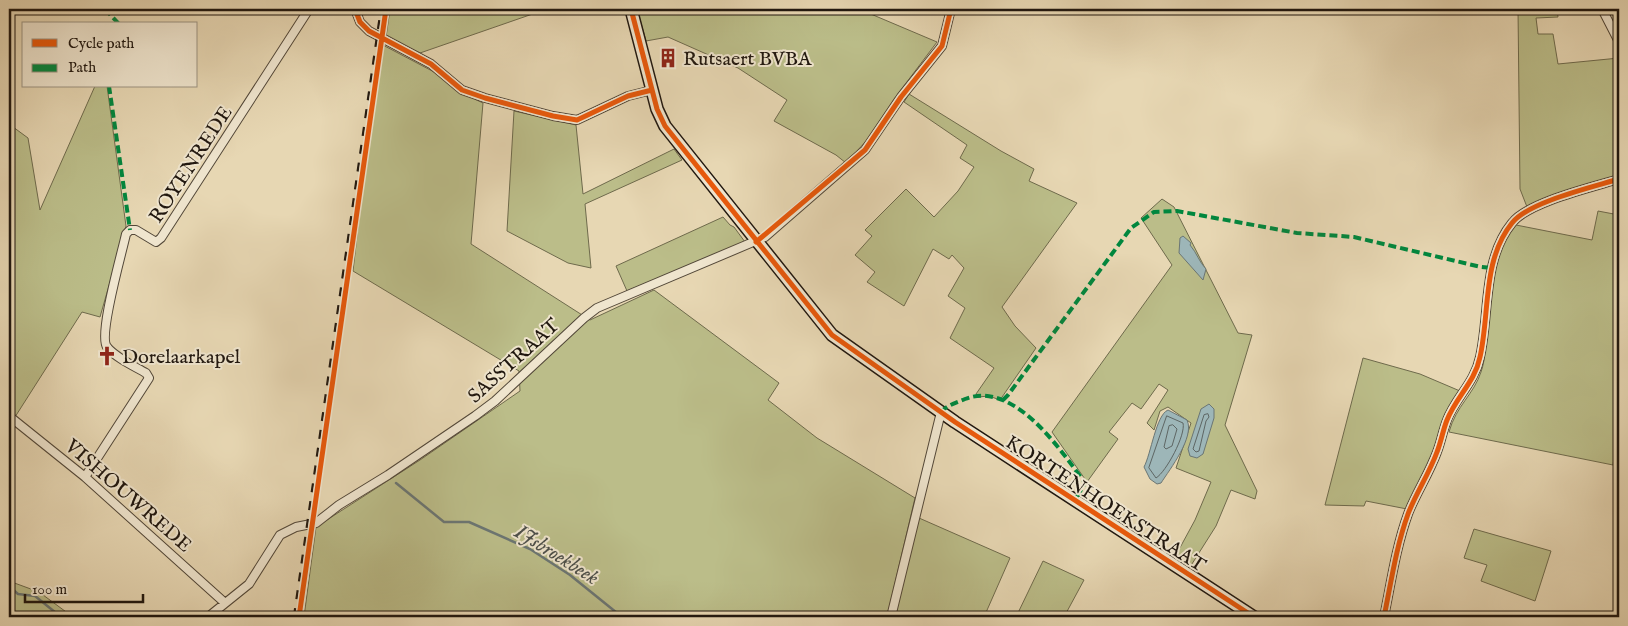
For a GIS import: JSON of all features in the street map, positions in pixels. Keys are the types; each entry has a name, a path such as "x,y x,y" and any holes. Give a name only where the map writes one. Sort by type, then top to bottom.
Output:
{"street":[{"name":"ROYENREDE","path":"85,477 149,378 146,373 111,351 106,344 105,326 126,234 130,230 136,230 156,242 161,238 309,9"},
{"path":"355,9 360,22 373,34 431,64 462,90 492,100 577,120 628,96 652,90"},
{"name":"KORTENHOEKSTRAAT","path":"631,9 657,109 665,126 832,335 941,412 1254,617"},
{"name":"SASSTRAAT","path":"225,603 253,579 271,546 280,535 290,529 316,522 475,416 495,401 597,308 765,237 865,150 901,97 942,46 951,9"},
{"path":"1602,9 1619,42"},
{"path":"1384,617 1397,554 1408,514 1437,453 1447,420 1456,401 1473,380 1478,365 1492,268 1500,242 1512,222 1523,213 1569,195 1619,179"},
{"path":"891,617 941,412"},
{"name":"VISHOUWREDE","path":"9,416 85,477 225,603"},
{"path":"208,617 225,603"}],"green space":[{"path":"390,9 547,9 420,53 386,37"},
{"path":"637,9 859,9 937,42 894,99 867,140 846,163 836,155 774,121 787,100 738,68 668,37 646,41"},
{"path":"1518,9 1557,9 1558,17 1536,18 1538,34 1553,34 1558,64 1619,58 1619,175 1529,207 1527,207 1520,189"},
{"path":"379,43 436,73 458,91 483,103 471,244 590,320 654,290 779,383 768,400 817,438 915,498 887,617 304,617 316,527 420,460 520,391 519,371 353,271"},
{"path":"94,88 107,88 126,226 100,317 82,312 15,417 9,413 9,124 28,138 40,210"},
{"path":"909,94 1001,151 1034,169 1029,181 1077,203 1002,307 1015,326 1036,348 1000,400 989,396 978,397 976,394 994,368 950,338 965,308 948,296 964,268 952,255 949,259 933,249 904,306 867,282 875,272 855,255 872,236 865,230 906,189 934,217 958,191 974,167 960,158 967,145 904,102"},
{"path":"514,111 576,125 583,194 674,149 682,160 585,204 591,268 568,263 507,231"},
{"path":"1162,199 1174,207 1238,333 1252,335 1225,425 1257,491 1255,499 1231,490 1216,526 1190,567 1176,555 1195,520 1211,482 1176,468 1191,423 1168,407 1160,411 1154,430 1147,423 1168,390 1159,384 1141,409 1132,403 1109,432 1118,439 1087,482 1052,432 1172,265 1141,218"},
{"path":"1598,211 1619,215 1619,444 1616,444 1613,465 1449,432 1456,415 1478,380 1483,367 1493,274 1508,236 1516,225 1592,240"},
{"path":"723,217 734,227 745,242 627,291 616,266"},
{"path":"1363,358 1420,374 1460,391 1446,414 1431,458 1407,509 1366,501 1364,506 1325,505"},
{"path":"919,518 1010,558 984,617 895,617"},
{"path":"1474,529 1551,551 1535,601 1481,581 1487,565 1464,558"},
{"path":"1043,561 1084,580 1064,617 1016,617"},
{"path":"9,581 39,592 73,617 9,617"}],"water":[{"path":"1183,236 1191,243 1190,245 1206,269 1203,280 1179,253 1180,238"},
{"path":"1209,404 1214,409 1214,418 1203,454 1197,458 1190,456 1188,449 1201,409"},
{"path":"1168,410 1187,420 1189,427 1188,435 1175,461 1161,483 1157,484 1150,479 1144,467 1160,419"}],"waterway":[{"name":"IJsbroekbeek","path":"396,483 444,522 469,522 530,549 570,575 622,617"},
{"path":"9,586 18,594 35,596 61,617"}],"railway":[{"path":"294,617 381,9"}],"marked path":[{"path":"105,9 117,22"},
{"path":"109,88 130,230"},
{"path":"1003,400 1131,228 1154,212 1177,211 1297,233 1354,237 1492,268"},
{"path":"941,412 965,399 983,396 1001,399 1018,408 1049,436 1085,483 1075,500"}],"cycle path":[{"path":"355,9 360,22 369,31 431,64 462,90 485,98 553,116 577,120 628,96 652,90"},
{"path":"299,617 386,9"},
{"path":"631,9 657,109 665,126 832,335 955,422 1254,617"},
{"path":"756,242 865,150 901,97 942,46 951,9"},
{"path":"1384,617 1397,552 1408,514 1434,460 1451,412 1478,366 1491,270 1502,238 1512,223 1520,215 1532,208 1562,196 1619,179"}],"place":[{"name":"Rutsaert BVBA","path":"668,58"},
{"name":"Dorelaarkapel","path":"107,356"}]}
